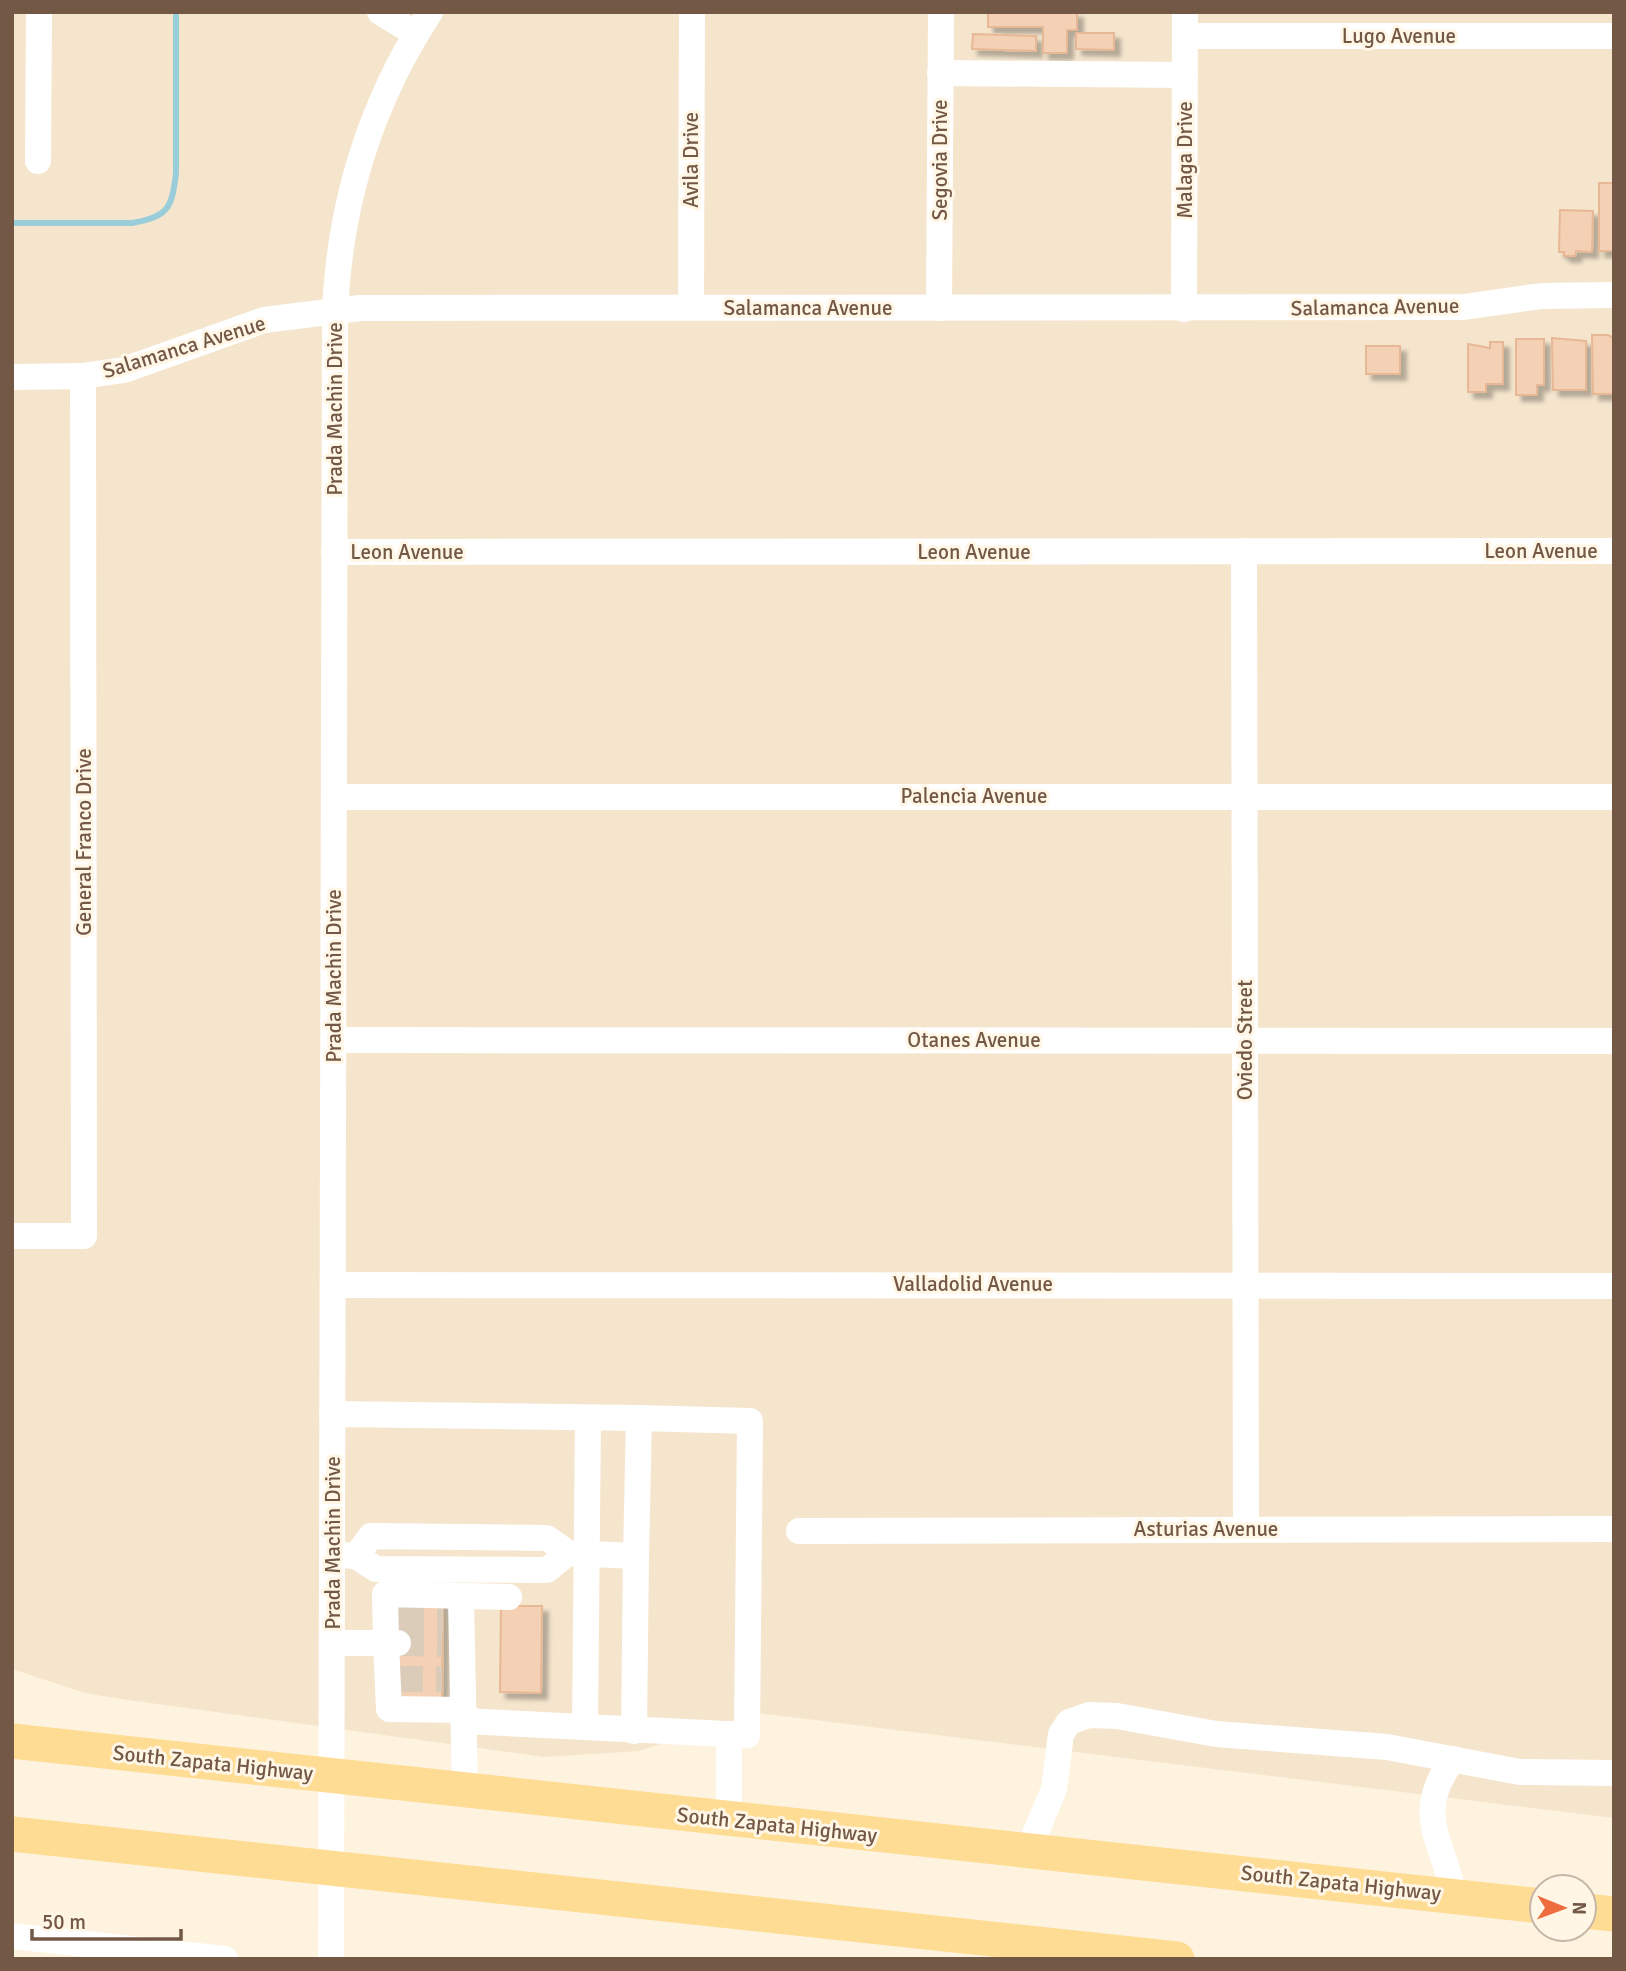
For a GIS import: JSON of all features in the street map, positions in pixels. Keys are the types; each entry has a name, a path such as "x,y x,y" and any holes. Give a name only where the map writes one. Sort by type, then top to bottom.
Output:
{"main road":[{"name":"South Zapata Highway","path":"12,1741 1528,1904"},
{"path":"12,1834 1177,1959"}],"street":[{"path":"38,161 39,12"},
{"path":"380,12 423,23"},
{"name":"Avila Drive","path":"691,307 692,12"},
{"name":"Segovia Drive","path":"939,308 941,12"},
{"name":"Prada Machin Drive","path":"331,1959 333,1643 344,1555 332,1414 335,310 340,249 349,198 377,110 423,23"},
{"name":"Lugo Avenue","path":"1185,24 1430,24 1614,36"},
{"name":"Malaga Drive","path":"1184,309 1185,24"},
{"path":"940,73 1185,75"},
{"name":"Salamanca Avenue","path":"12,377 83,376 134,367 264,320 335,310 1464,307 1541,296 1614,295"},
{"name":"General Franco Drive","path":"12,1236 84,1236 83,376"},
{"name":"Oviedo Street","path":"1244,551 1246,1528"},
{"name":"Leon Avenue","path":"334,552 1614,551"},
{"name":"Palencia Avenue","path":"334,797 1614,797"},
{"name":"Otanes Avenue","path":"334,1040 1614,1041"},
{"name":"Valladolid Avenue","path":"333,1285 1614,1286"},
{"path":"332,1414 750,1421 751,1581 747,1735 634,1731 389,1709 393,1680 392,1632 385,1594 454,1625"},
{"path":"634,1731 639,1418"},
{"path":"585,1727 576,1553 588,1419"},
{"name":"Asturias Avenue","path":"799,1531 1614,1529"},
{"path":"344,1555 371,1536 547,1538 576,1553 636,1556"},
{"path":"454,1625 509,1597"},
{"path":"454,1625 453,1680 464,1716 465,1791"},
{"path":"333,1643 392,1632"},
{"path":"1027,1851 1054,1789 1062,1734 1069,1722 1089,1715 1117,1716 1216,1734 1387,1747 1520,1772 1563,1775 1614,1773"},
{"path":"729,1734 729,1820"},
{"path":"1453,1759 1439,1779 1430,1817 1434,1835 1447,1863 1454,1896"},
{"path":"12,1936 48,1949 225,1959"}],"shaded area":[{"path":"12,12 1614,12 1614,1818 758,1713 639,1751 544,1757 121,1699 85,1693 12,1669"}],"building":[{"path":"988,12 1077,12 1077,30 1067,30 1067,53 1043,53 1043,27 988,27"},
{"path":"1076,33 1114,33 1114,50 1076,49"},
{"path":"973,34 1036,36 1036,51 972,49"},
{"path":"1599,183 1614,183 1613,251 1599,251"},
{"path":"1560,210 1593,211 1592,252 1576,251 1575,256 1564,256 1564,252 1559,252"},
{"path":"1592,335 1608,335 1614,338 1614,394 1593,394"},
{"path":"1552,338 1586,341 1586,390 1553,390"},
{"path":"1516,339 1544,339 1544,385 1537,385 1537,395 1516,395"},
{"path":"1490,342 1503,342 1503,384 1486,384 1486,392 1468,392 1468,344 1490,348"},
{"path":"1366,346 1400,346 1400,374 1366,374"},
{"path":"399,1601 443,1601 442,1699 397,1698"},
{"path":"501,1606 542,1606 541,1693 500,1692"}],"waterway":[{"path":"12,223 132,223 154,218 166,209 173,195 176,173 176,12"}],"tunnel":[{"path":"398,1620 443,1620"},
{"path":"398,1643 442,1644"},
{"path":"397,1679 442,1679"}]}
